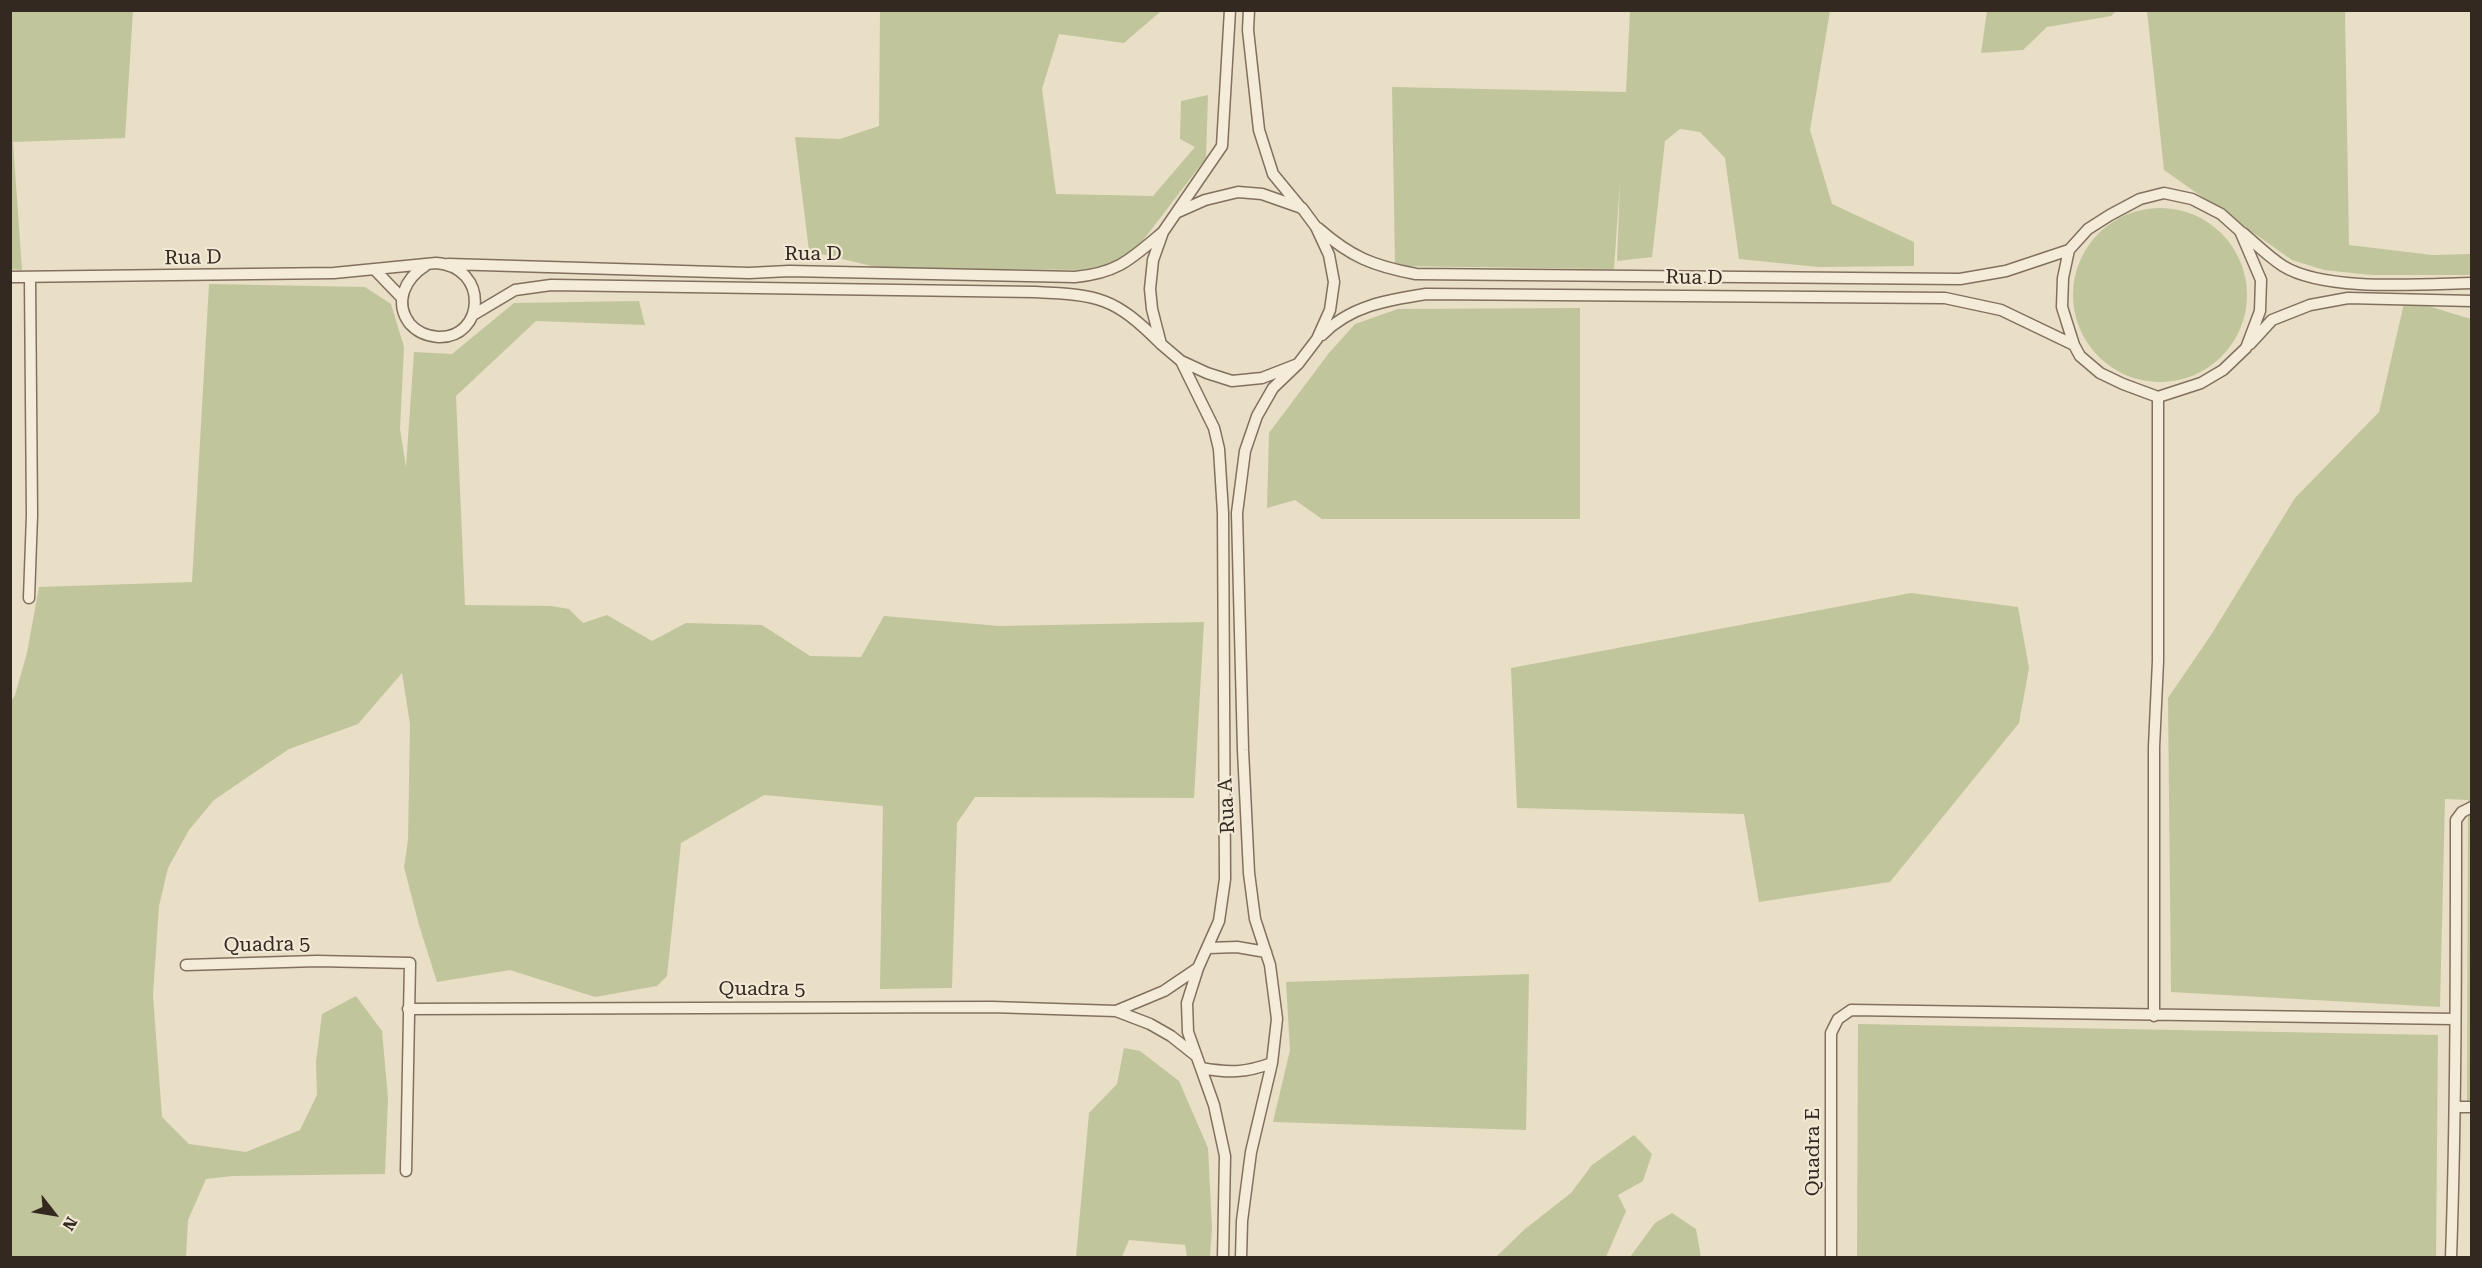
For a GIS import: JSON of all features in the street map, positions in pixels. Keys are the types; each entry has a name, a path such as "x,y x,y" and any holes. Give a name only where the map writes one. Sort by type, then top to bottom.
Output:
{"street":[{"path":"1230,10 1222,146 1163,232 1153,260 1150,289 1152,309 1161,344 1181,361 1232,381 1262,378 1298,364 1317,339 1330,310 1334,282 1329,255 1316,226 1273,174 1259,130 1250,54 1249,10"},
{"path":"1178,212 1205,200 1239,192 1262,194 1302,208"},
{"path":"2472,284 2361,284 2320,279 2283,267 2221,214 2193,200 2164,193 2140,199 2109,215 2088,229 2069,250 2063,278 2062,308 2080,356 2100,373 2158,397 2201,383 2223,370 2272,320 2310,305 2348,298 2472,300"},
{"name":"Rua D","path":"1316,226 1340,247 1366,261 1383,268 1416,274 1960,279 2006,271 2069,250"},
{"path":"2240,231 2261,280 2260,311 2246,348"},
{"name":"Rua D","path":"448,264 749,273 1074,277 1097,275 1124,265 1163,232"},
{"path":"448,264 464,274 474,289 476,302 473,315 466,326 456,333 443,337 430,337 418,331 409,322 403,311 402,298 410,279 425,266 448,264"},
{"name":"Rua D","path":"10,278 376,271 425,266"},
{"path":"376,271 402,298"},
{"path":"749,273 752,288"},
{"path":"29,598 32,515 30,279"},
{"path":"1774,279 1774,297"},
{"name":"Rua D","path":"473,315 515,290 551,285 1083,294 1107,301 1134,318 1161,344"},
{"name":"Rua D","path":"1317,339 1335,321 1369,305 1426,294 1945,298 2001,310 2074,345"},
{"name":"Rua A","path":"1181,361 1214,428 1219,449 1223,513 1225,879 1219,921 1198,968 1186,1003 1188,1032 1214,1105 1225,1156 1223,1257"},
{"name":"Rua A","path":"1241,1257 1242,1221 1251,1152 1272,1063 1276,1019 1275,994 1256,919 1248,873 1237,513 1245,451 1257,416 1273,388 1298,364"},
{"path":"2154,1016 2158,397"},
{"path":"1223,615 1239,614"},
{"path":"2451,1257 2456,1107 2454,1019 2456,820 2462,812 2472,807"},
{"path":"1208,948 1237,948 1266,952"},
{"name":"Quadra 5","path":"186,965 375,961 410,963 406,1171"},
{"name":"Quadra 5","path":"1116,1011 1164,991 1198,968"},
{"name":"Quadra 5","path":"408,1009 992,1006 1116,1011 1150,1024 1195,1054"},
{"name":"Quadra E","path":"1831,1257 1831,1033 1838,1019 1851,1010 2454,1019"},
{"path":"1201,1068 1229,1073 1253,1070 1272,1063"},
{"path":"2456,1107 2472,1107"}],"green space":[{"path":"1987,10 2116,11 2111,16 2047,27 2023,50 1981,53"},
{"path":"10,11 133,11 125,138 13,142 22,270 10,269"},
{"path":"880,11 1161,11 1124,43 1059,34 1042,89 1056,194 1153,196 1195,147 1180,139 1181,101 1208,95 1206,158 1141,243 1122,260 1089,270 880,268 809,251 795,137 840,139 879,126"},
{"path":"1630,11 1830,11 1810,130 1832,204 1914,242 1914,266 1818,267 1739,259 1725,158 1700,132 1680,129 1665,141 1652,257 1617,261 1620,181 1614,269 1395,266 1392,87 1626,92"},
{"path":"2147,11 2345,11 2349,245 2432,255 2471,254 2471,275 2371,275 2324,270 2292,260 2164,170"},
{"path":"2160,208 2177,209 2193,214 2209,222 2222,233 2233,246 2241,262 2246,278 2246,312 2241,328 2233,344 2222,357 2209,368 2193,376 2177,381 2160,382 2143,381 2127,376 2111,368 2098,357 2087,344 2079,328 2074,312 2073,295 2074,278 2079,262 2087,246 2098,233 2111,222 2127,214 2143,209"},
{"path":"209,284 365,287 391,304 404,347 400,429 406,467 414,352 452,354 514,303 639,301 645,325 536,321 456,396 465,605 551,606 569,609 583,623 607,615 652,641 686,623 762,625 810,656 861,657 884,616 999,626 1204,622 1194,798 975,797 957,823 952,988 880,989 883,806 764,795 681,843 667,976 657,986 595,997 510,970 437,982 404,867 408,840 410,724 402,673 358,724 289,749 214,800 189,830 168,868 159,906 153,995 162,1117 189,1144 246,1152 300,1130 317,1095 316,1062 322,1014 356,996 382,1031 388,1098 385,1174 232,1176 206,1179 188,1220 186,1257 11,1257 11,701 15,695 27,653 39,587 192,582"},
{"path":"2405,299 2471,319 2471,1102 2467,1102 2468,800 2445,799 2440,1007 2171,992 2168,698 2211,635 2295,498 2379,412"},
{"path":"1580,308 1580,519 1322,519 1295,500 1267,508 1269,433 1329,353 1355,324 1398,309"},
{"path":"1911,593 2018,607 2029,668 2019,723 1890,882 1759,902 1744,814 1517,808 1511,668"},
{"path":"1529,974 1526,1130 1273,1122 1290,1050 1286,982"},
{"path":"1858,1024 2438,1035 2436,1257 1857,1257"},
{"path":"1124,1048 1140,1051 1179,1081 1208,1148 1212,1228 1210,1257 1187,1257 1185,1245 1129,1240 1122,1257 1076,1257 1089,1113 1117,1084"},
{"path":"1634,1135 1652,1154 1643,1181 1618,1195 1626,1211 1606,1257 1496,1257 1525,1229 1571,1193 1592,1165"},
{"path":"1672,1213 1696,1229 1701,1257 1630,1257 1655,1223"}]}
